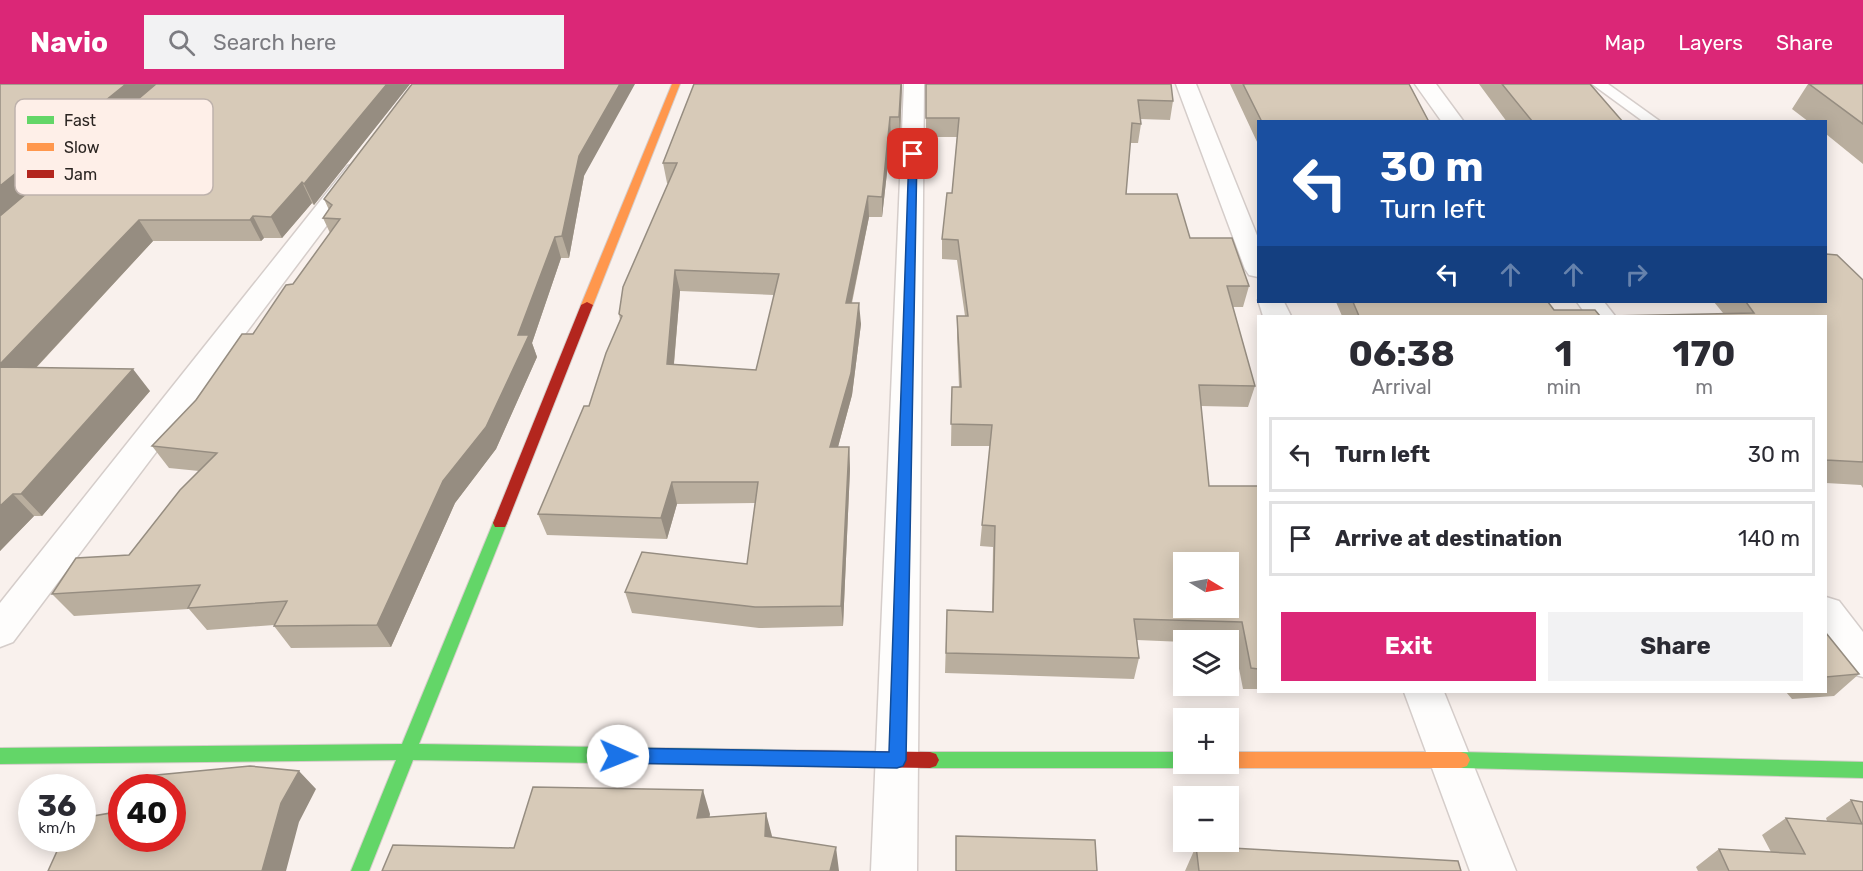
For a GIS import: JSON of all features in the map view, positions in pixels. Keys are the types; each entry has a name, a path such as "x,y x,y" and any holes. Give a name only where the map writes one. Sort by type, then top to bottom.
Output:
{"street":[{"path":"360,871 676,84"},
{"path":"894,871 914,84"},
{"path":"1186,84 1257,266"},
{"path":"1425,84 1452,120"},
{"path":"0,631 374,147"},
{"path":"1591,303 1600,315"},
{"path":"1827,613 1863,661"},
{"path":"1424,693 1493,871"},
{"path":"0,756 408,752 897,760 1173,760"},
{"path":"1239,760 1450,760 1863,770"}],"lane":[{"path":"1599,84 1651,120"}],"building":[{"path":"0,84 126,84 107,99 15,99 15,174 0,186"},
{"path":"156,84 387,84 304,184 302,182 271,217 253,216 250,220 139,220 0,364 0,216 25,195 213,195 213,99 138,99"},
{"path":"412,84 620,84 579,156 562,236 555,237 518,335 529,335 486,427 443,481 377,625 274,626 287,601 188,608 200,585 52,594 76,558 129,555 180,490 217,453 152,446 196,400 242,334 253,334 286,285 293,284 340,219 323,218 332,205 324,199"},
{"path":"694,84 901,84 899,117 890,117 882,197 868,196 846,303 859,303 851,373 830,447 849,447 841,606 755,607 625,592 642,552 747,564 758,482 672,482 661,518 538,514 584,406 589,406 606,353 622,316 619,314 623,287 677,163 663,163","holes":["675,270 779,274 756,370 667,364"]},
{"path":"926,84 1171,84 1173,101 1138,100 1141,124 1132,123 1126,194 1177,194 1190,238 1232,238 1249,286 1227,286 1255,386 1199,385 1209,486 1257,486 1257,669 1251,668 1242,622 1134,619 1139,658 946,653 947,610 993,612 995,526 982,525 992,425 951,424 952,387 961,387 957,316 968,316 958,240 942,239 947,193 952,193 959,118 926,118"},
{"path":"1243,84 1409,84 1428,120 1261,120"},
{"path":"1502,84 1590,84 1621,120 1531,120"},
{"path":"1809,84 1863,84 1863,124"},
{"path":"1827,254 1837,255 1863,280 1863,462 1827,460 1827,315 1658,315 1754,313 1747,303 1827,303"},
{"path":"1353,303 1549,303 1554,310 1595,310 1599,315 1359,315"},
{"path":"0,367 133,369 21,494 13,494 0,506"},
{"path":"1827,634 1859,674 1827,677"},
{"path":"250,766 299,771 281,803 262,871 48,871 57,852 96,852 96,816 108,813 108,852 186,852 186,774 167,774"},
{"path":"533,787 703,790 697,818 766,813 765,836 836,847 830,871 382,871 393,845 514,848"},
{"path":"1851,800 1863,802 1863,871 1729,871 1719,849 1805,854 1786,818 1862,824"},
{"path":"956,836 1095,840 1097,871 956,871"},
{"path":"1239,848 1458,861 1461,871 1199,871 1197,852 1239,852"}],"traffic: fast":[{"path":"360,871 500,523"},
{"path":"0,756 408,752 774,758"},
{"path":"930,760 1173,760"},
{"path":"1461,760 1863,770"}],"traffic: slow":[{"path":"587,305 676,84"},
{"path":"1239,760 1461,760"}],"traffic: jam":[{"path":"500,523 587,305"},
{"path":"774,758 930,760"}],"route":[{"path":"618,756 897,760 913,154"}]}
